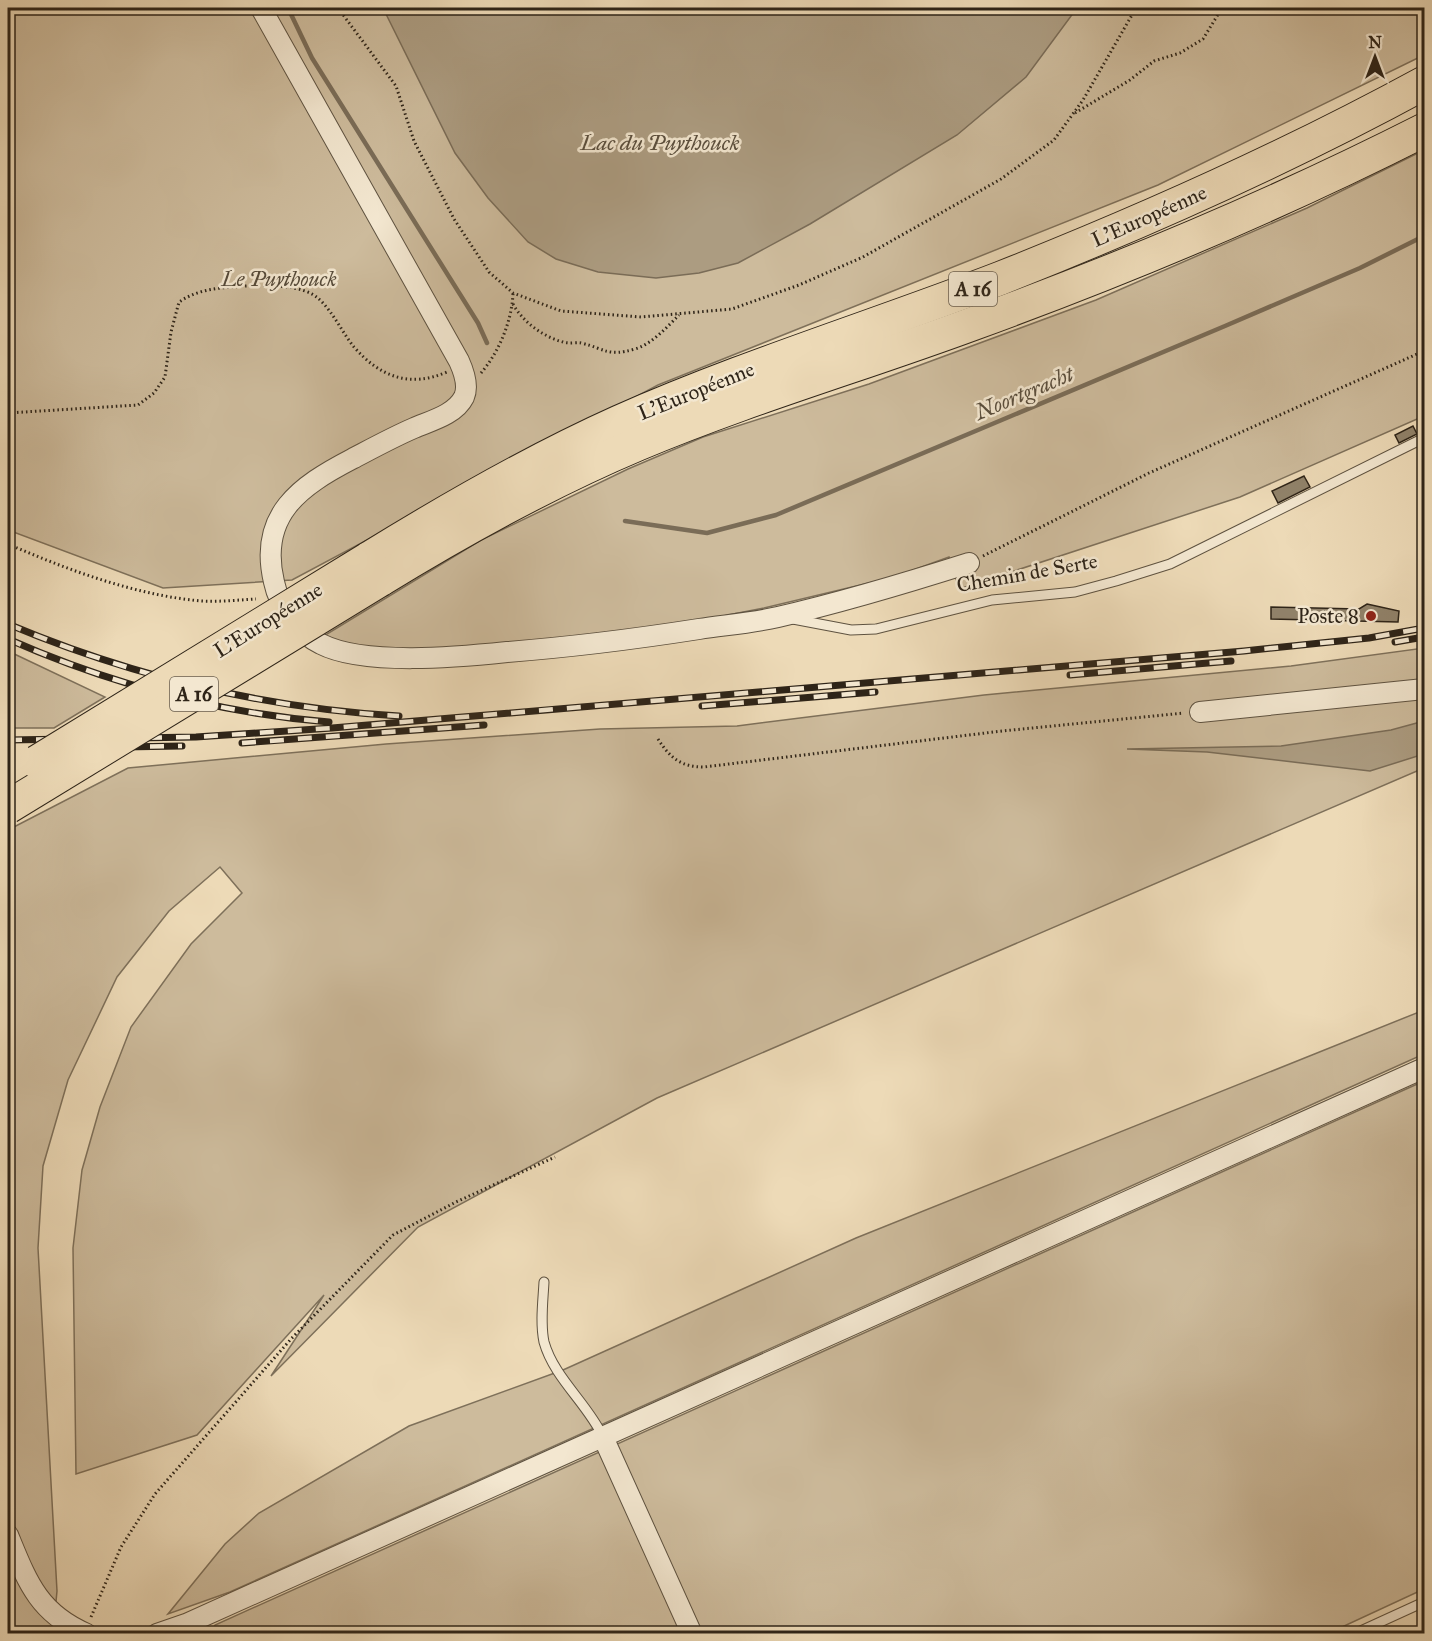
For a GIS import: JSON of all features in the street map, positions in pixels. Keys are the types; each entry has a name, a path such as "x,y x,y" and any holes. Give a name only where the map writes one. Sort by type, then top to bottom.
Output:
{"highway":[{"name":"L'Européenne","path":"8,807 374,570 496,484 618,422 737,374 918,310 1091,242 1256,167 1425,83"},
{"name":"L'Européenne","path":"8,780 374,570 625,449 758,398 943,335 1112,271 1267,205 1425,130"}],"street":[{"path":"261,8 465,380 461,401 452,410 331,470 291,499 276,523 271,545 272,575 279,598"},
{"path":"776,618 881,591 969,563"},
{"name":"Chemin de Serte","path":"279,598 295,622 311,638 326,646 354,653 453,657 610,643 776,618"},
{"path":"1200,712 1425,689"},
{"path":"157,1634 186,1624 1425,1068"},
{"path":"603,1437 692,1634"},
{"path":"8,1535 28,1585 39,1600 52,1613 86,1633"}],"lane":[{"name":"Chemin de Serte","path":"776,618 867,630 992,600 1075,592 1116,581 1170,564 1425,438"},
{"path":"544,1282 545,1345 553,1363 594,1418 603,1437"},
{"path":"1354,1634 1425,1602"}],"path":[{"path":"338,8 396,86 414,141 454,219 489,272 513,293 561,311 642,317 732,309 799,285 863,257 1001,179 1054,140 1074,114 1112,53 1136,8"},
{"path":"1074,114 1130,80 1154,61 1180,53 1203,39 1222,8"},
{"path":"8,413 138,405 154,393 165,377 171,332 179,302 193,292 213,288 279,284 318,298 355,349 393,378 423,381 447,372 465,380 495,357 513,304 513,293"},
{"path":"513,304 521,318 548,335 563,342 581,343 607,353 637,349 661,333 679,315"},
{"path":"969,563 1149,473 1425,351"},
{"path":"8,544 57,564 161,595 213,601 279,598"},
{"path":"658,739 667,753 678,762 704,767 1002,731 1200,712"},
{"path":"86,1633 121,1547 155,1494 291,1339 393,1235 456,1202 555,1157"}],"green space":[{"name":"Le Puythouck","path":"8,8 1424,8 1424,55 1158,185 658,385 292,580 163,588 8,530"},
{"path":"1424,150 1424,416 1240,497 959,589 949,557 894,577 764,608 651,630 419,666 322,637 481,540 628,469 703,437 869,384 1096,300 1307,208"},
{"path":"1424,648 1424,768 657,1098 418,1227 271,1376 324,1295 197,1435 76,1474 73,1248 82,1170 100,1107 131,1027 191,944 242,893 220,867 169,911 117,977 68,1080 43,1166 38,1248 57,1591 53,1633 8,1634 8,830 128,768 386,744 600,729 737,726 984,695 1291,666"},
{"path":"8,651 105,697 54,728 8,728"},
{"path":"1424,1010 1424,1054 230,1592 168,1614 225,1544 259,1513 409,1426 563,1370 856,1238"},
{"path":"1424,1081 1424,1589 1327,1634 209,1634 215,1625"}],"water":[{"name":"Lac du Puythouck","path":"383,8 1077,8 1026,77 957,135 810,224 738,263 699,273 656,278 598,272 556,259 528,242 488,198 455,153"},
{"path":"1424,721 1424,754 1370,771 1207,752 1127,749 1281,746 1391,730"}],"building":[{"path":"1413,426 1417,434 1399,443 1395,435"},
{"path":"1304,476 1310,487 1278,503 1272,491"},
{"path":"1367,604 1399,611 1398,622 1271,619 1271,607 1359,609"}],"waterway":[{"path":"288,8 312,58 478,323 487,343"},
{"name":"Noortgracht","path":"625,521 707,533 776,515 1360,268 1424,236"}],"railway":[{"path":"8,624 103,660 200,687 298,706 399,716"},
{"path":"8,740 196,737 332,728 1244,651 1369,638 1424,628"},
{"path":"1395,642 1424,637"},
{"path":"8,639 86,670 165,694 246,712 329,722"},
{"path":"1070,675 1231,661"},
{"path":"702,706 875,692"},
{"path":"242,743 484,725"},
{"path":"122,747 182,746"}],"place":[{"name":"Poste 8","path":"1371,616"}]}
